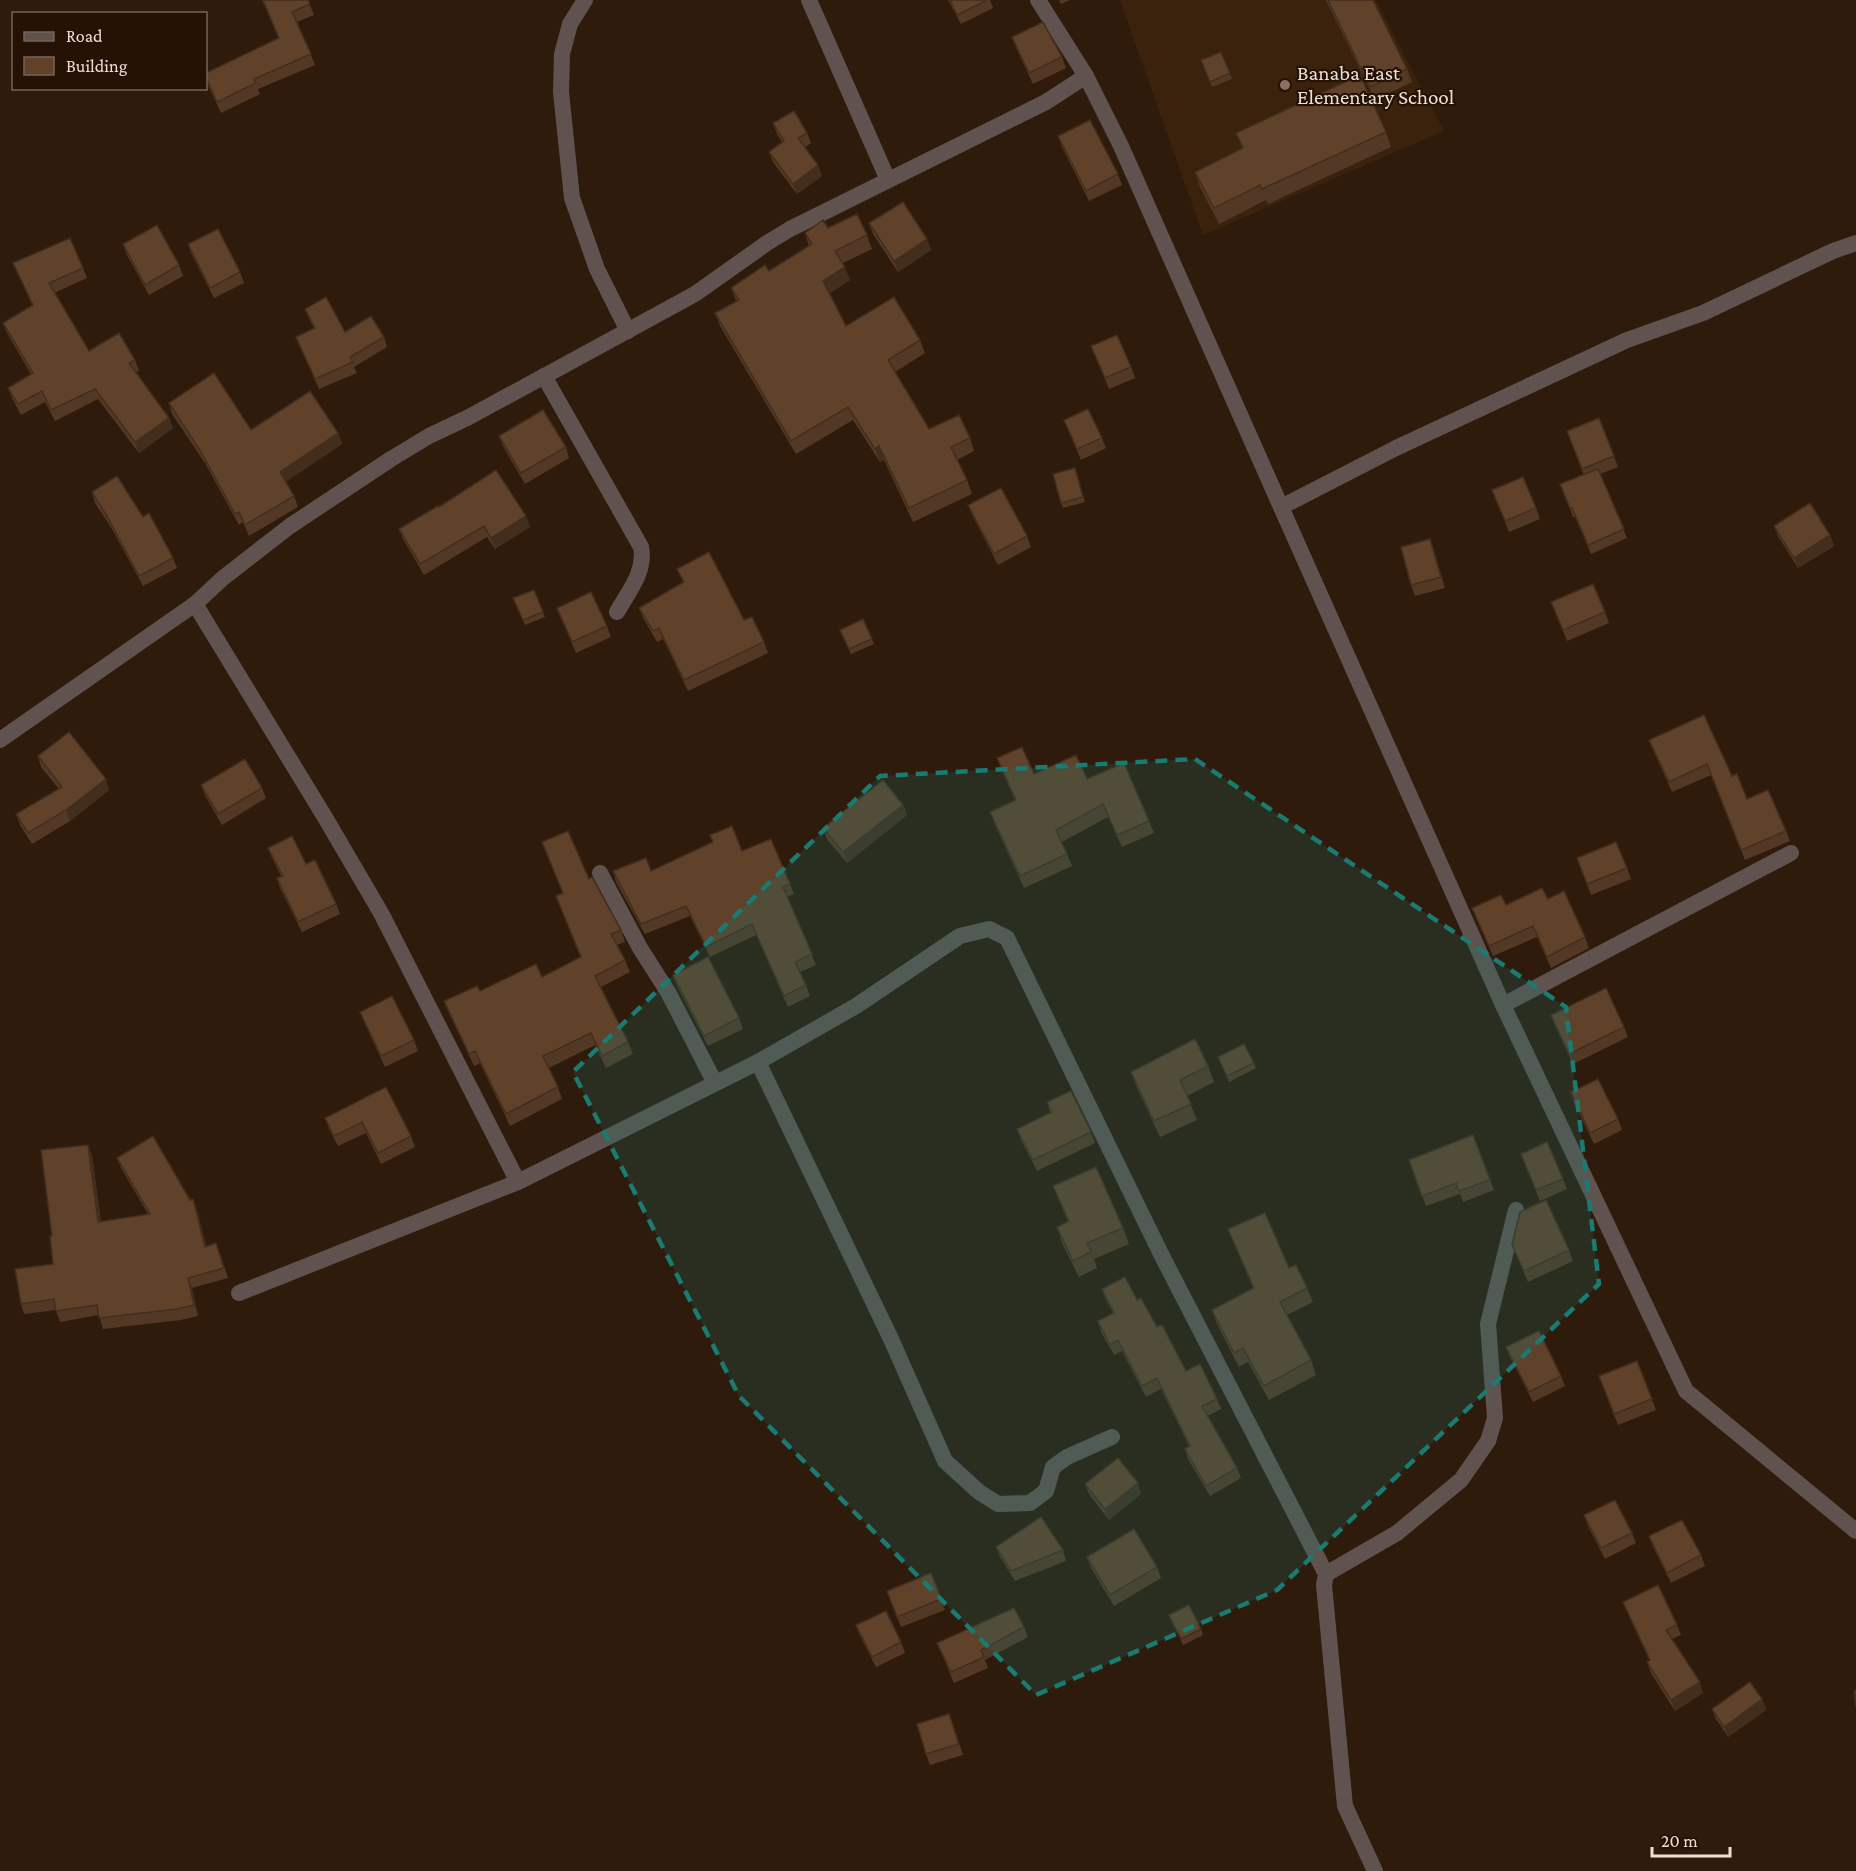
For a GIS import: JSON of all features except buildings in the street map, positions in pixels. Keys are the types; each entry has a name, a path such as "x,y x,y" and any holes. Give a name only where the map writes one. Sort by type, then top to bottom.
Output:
{"street":[{"path":"585,0 570,24 562,54 561,92 572,198 597,269 628,332"},
{"path":"808,0 888,180"},
{"path":"1038,0 1086,76 1126,157 1503,1005 1686,1391 1856,1531"},
{"path":"0,740 195,604 223,578 290,526 391,459 429,436 628,332 695,294 790,229 1046,102 1086,76"},
{"path":"1281,507 1396,448 1627,340 1703,313 1833,251 1856,243"},
{"path":"544,376 641,547 643,558 640,570 617,612"},
{"path":"195,604 381,913 518,1182"},
{"path":"1503,1005 1791,853"},
{"path":"600,873 640,948 668,992 715,1083"},
{"path":"239,1293 518,1182 758,1062 856,1006 960,936 989,929 1007,938 1161,1254 1326,1574 1324,1585 1345,1806 1375,1871"},
{"path":"758,1062 891,1339 945,1461 979,1492 998,1504 1030,1503 1046,1491 1053,1467 1067,1457 1112,1437"},
{"path":"1326,1574 1397,1533 1461,1480 1488,1441 1495,1418 1488,1324 1516,1210"}],"highlighted area":[{"path":"1195,759 1566,1007 1599,1284 1277,1590 1036,1695 739,1396 573,1072 880,776"}],"shaded area":[{"name":"Banaba East Elementary School","path":"1120,0 1376,0 1444,131 1203,235"}],"place":[{"name":"Banaba East Elementary School","path":"1285,85"}]}
